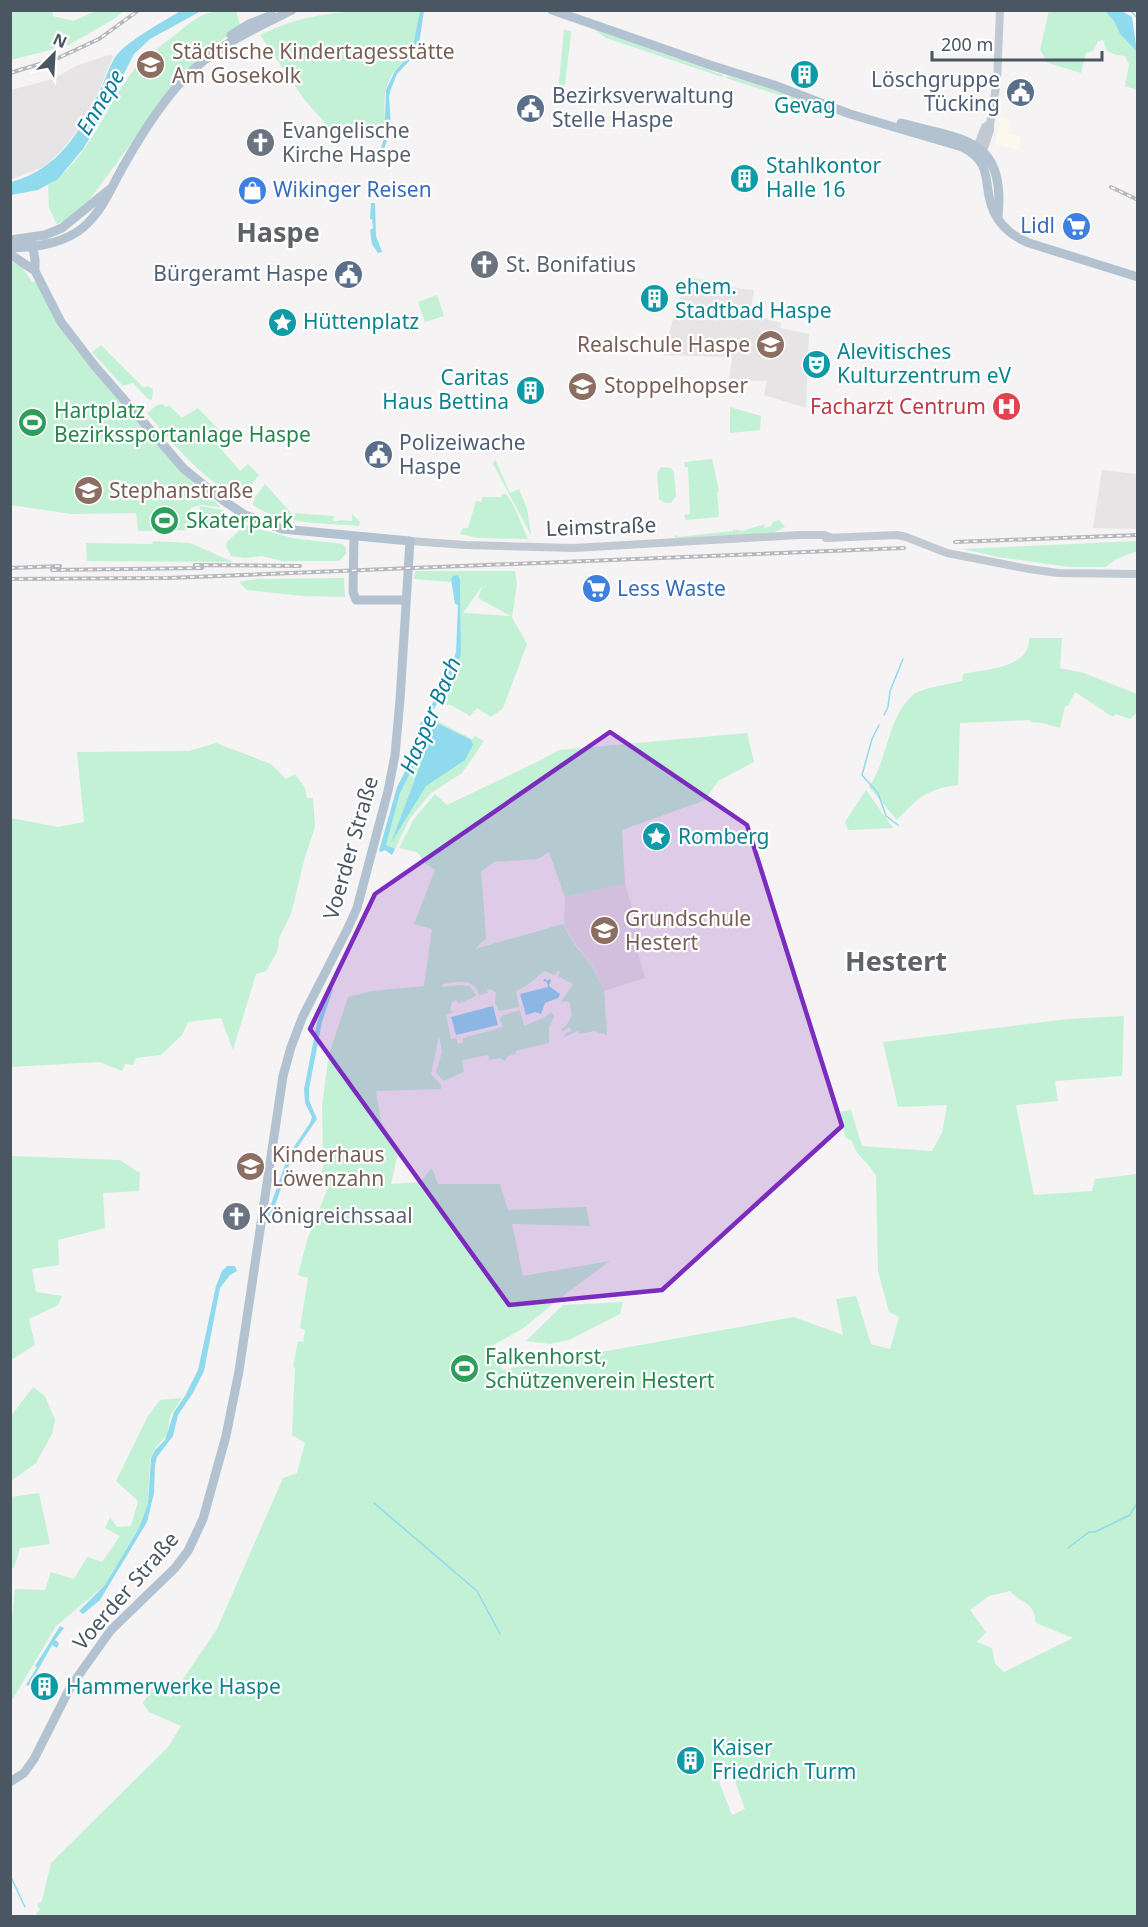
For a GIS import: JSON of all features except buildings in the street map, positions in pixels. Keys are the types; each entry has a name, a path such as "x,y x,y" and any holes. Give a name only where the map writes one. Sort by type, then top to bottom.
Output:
{"main road":[{"path":"10,248 69,237 88,222 103,205 143,134 168,97 185,78 243,27 260,19 291,10"},
{"path":"552,10 850,114 978,150"},
{"path":"841,109 850,109 965,139 990,161 995,174 999,201 998,218 1008,231 1029,243 1137,276"},
{"path":"10,240 30,244 62,228 110,189"},
{"path":"81,214 88,222"},
{"path":"30,244 32,268 73,340 194,478 238,511 260,522 282,529 410,541"},
{"path":"10,254 32,268"},
{"path":"354,536 353,592 356,600 406,600"},
{"name":"Voerder Straße","path":"10,1782 24,1773 34,1759 64,1698 111,1630 168,1576 181,1560 194,1540 208,1505 233,1405 280,1089 291,1047 308,1006 354,916 388,791 395,755 400,700 410,541"}],"street":[{"path":"978,150 990,130 998,81 1000,10"},
{"name":"Leimstraße","path":"410,541 574,548 824,535 830,537 897,535 946,553 1029,569 1058,573 1137,574"}],"highlighted area":[{"path":"610,732 747,825 842,1126 662,1290 509,1305 310,1029 375,894"}],"shaded area":[{"path":"111,54 113,57 91,109 62,150 45,166 11,180 11,90 53,79 76,66"},
{"path":"998,116 1010,119 1008,134 1021,136 1019,150 995,144 1000,123 997,122"},
{"path":"687,276 754,290 750,314 781,323 780,328 809,334 806,408 764,395 767,381 729,380 732,357 662,355"},
{"path":"1102,470 1137,474 1137,529 1093,528"},
{"name":"Grundschule Hestert","path":"625,884 642,939 635,942 645,978 604,991 594,967 575,944 564,924 565,897"}],"green space":[{"path":"11,10 52,11 53,16 73,21 96,11 124,11 69,45 11,60"},
{"path":"367,10 420,11 418,32 410,52 395,70 388,83 384,104 386,125 338,138 304,99 260,35 286,24 312,17"},
{"path":"236,11 240,25 185,71 81,211 57,224 49,208 48,185 62,175 84,149 130,75 145,58 190,23 205,14"},
{"path":"1049,11 1105,11 1114,21 1120,34 1137,52 1137,90 1125,86 1129,64 1125,56 1107,51 1103,40 1098,41 1093,51 1086,53 1081,73 1048,63 1040,50"},
{"path":"594,29 723,75 722,77 606,38"},
{"path":"564,30 571,31 571,34 564,93 559,81"},
{"path":"727,76 766,86 853,119 726,78"},
{"path":"10,261 21,266 32,282 35,281 72,345 189,479 221,507 201,505 191,508 192,530 138,531 136,513 71,514 11,505"},
{"path":"437,295 444,316 425,322 418,302"},
{"path":"101,345 144,388 147,386 153,389 152,400 148,399 133,383 123,386 92,352"},
{"path":"162,404 166,407 169,405 182,418 198,408 221,432 216,443 240,471 248,464 259,475 241,498 201,472 147,413"},
{"path":"730,407 761,416 760,430 730,433"},
{"path":"495,459 510,493 519,489 527,509 531,535 493,464"},
{"path":"712,459 719,491 717,492 719,517 686,520 684,515 690,514 688,467 685,467 684,462"},
{"path":"661,467 671,468 674,473 676,496 671,503 665,503 659,499 657,474"},
{"path":"265,484 291,513 334,516 333,521 352,521 352,514 360,522 359,526 290,520 264,512 253,505 255,497"},
{"path":"502,494 506,494 513,504 528,539 478,538 460,534 463,528 468,528 476,501 482,502 482,497 501,497"},
{"path":"199,506 223,510 226,518 218,528 206,531"},
{"path":"779,520 785,527 773,533 676,538 674,536 733,531 733,529 742,531 765,524 764,528"},
{"path":"245,525 292,538 342,544 346,548 346,554 339,561 282,561 262,556 245,558 231,556 226,546 227,542"},
{"path":"153,541 190,543 233,562 87,561 86,543 152,544"},
{"path":"1138,541 1137,551 1116,559 1106,567 1069,567 998,557 963,549"},
{"path":"415,571 515,571 517,584 512,617 527,644 503,708 491,717 477,708 470,716 451,705 437,704 461,655 460,580 458,576 451,579 451,582 414,579","holes":["483,585 478,598 511,616 463,613"]},
{"path":"344,578 345,597 302,596 247,590 239,582 257,579"},
{"path":"1029,638 1062,638 1060,668 1084,673 1137,694 1137,713 1130,719 1116,714 1113,717 1075,692 1068,706 1065,706 1060,728 1030,722 1030,720 960,723 958,785 938,789 924,796 897,820 869,787 904,704 913,695 929,688 962,681 963,674 994,669 1015,662 1027,648"},
{"path":"429,717 472,739 475,736 484,741 462,773 431,793 410,818 395,849 386,845 400,793 416,762"},
{"path":"747,733 754,762 718,781 705,800 622,830 625,884 565,897 549,852 538,859 494,862 481,871 486,938 475,949 563,924 574,944 593,967 604,991 607,1035 594,1031 579,1034 578,1031 564,1037 566,1033 572,1031 569,1027 563,1031 561,1029 566,1026 572,1015 570,1003 561,1002 573,984 558,976 560,972 558,971 555,975 544,971 516,991 519,1007 500,1011 495,1002 496,993 492,989 487,990 488,993 479,995 477,989 469,983 443,984 442,987 470,986 476,995 458,1003 456,1000 452,1002 450,1010 453,1012 446,1015 451,1039 456,1038 458,1044 463,1042 463,1038 503,1027 501,1016 520,1010 524,1026 551,1012 554,1016 549,1028 549,1043 515,1051 516,1054 508,1056 505,1061 500,1058 489,1060 488,1055 462,1060 464,1072 443,1081 436,1072 442,1052 439,1036 431,1074 441,1085 441,1089 376,1091 381,1122 399,1149 391,1184 420,1182 432,1168 438,1184 500,1184 508,1210 586,1207 590,1226 512,1224 523,1276 610,1261 522,1329 490,1347 502,1370 794,1317 843,1335 836,1299 856,1296 871,1344 890,1349 899,1317 889,1312 878,1271 876,1176 857,1152 852,1141 845,1137 840,1112 851,1110 862,1146 932,1151 942,1133 947,1105 898,1107 883,1042 1068,1019 1124,1016 1122,1076 1055,1081 1058,1101 1016,1105 1034,1195 1092,1191 1095,1179 1137,1174 1137,1916 37,1916 36,1913 40,1910 37,1905 42,1901 51,1863 168,1747 181,1726 149,1712 143,1703 151,1690 171,1697 217,1629 283,1478 297,1473 305,1443 292,1435 295,1368 293,1367 298,1341 303,1342 305,1330 300,1328 308,1278 298,1275 307,1240 329,1185 319,1182 323,1167 322,1105 329,1054 348,997 372,991 424,986 432,929 414,924 435,870 425,863 417,852 399,848 414,819 435,794 447,805 559,750","holes":["1010,1591 1030,1606 1036,1623 1073,1638 1004,1672 995,1663 992,1648 977,1642 986,1632 970,1610 989,1596","729,1765 745,1809 732,1815 715,1771"]},
{"path":"216,743 271,764 286,779 295,774 305,788 307,798 313,798 315,827 291,914 279,938 278,950 266,971 256,974 233,1050 221,1018 188,1022 182,1035 161,1055 136,1058 133,1065 125,1064 122,1071 99,1062 11,1067 11,818 58,827 84,822 77,752 189,751"},
{"path":"866,790 893,828 848,830 845,822"},
{"path":"11,1156 120,1160 140,1173 139,1191 103,1193 105,1228 58,1240 59,1265 32,1269 36,1292 62,1296 58,1305 29,1319 35,1345 11,1360"},
{"path":"623,1302 620,1314 569,1340 550,1344 526,1341 563,1305"},
{"path":"33,1387 45,1396 55,1420 52,1434 36,1463 11,1481 11,1416"},
{"path":"182,1398 170,1416 167,1435 156,1447 150,1459 148,1502 139,1528 105,1585 56,1626 11,1702 10,1637 15,1589 45,1590 51,1572 74,1579 87,1557 102,1562 120,1536 105,1528 110,1517 117,1527 131,1526 138,1501 116,1481 148,1416 160,1400"},
{"path":"39,1493 50,1544 20,1548 14,1568 11,1568 11,1497"}],"water":[{"name":"Ennepe","path":"180,11 201,11 150,39 134,54 97,126 83,149 58,179 38,190 11,195 11,182 42,168 66,147 76,134 121,50"},
{"path":"420,11 424,11 419,44 410,60 397,74 389,96 391,128 380,162 377,160 387,129 386,90 395,71 413,46"},
{"path":"1105,11 1122,11 1132,17 1137,52 1120,34 1114,21"},
{"path":"371,203 375,203 376,236 382,252 378,253 372,244 370,230 373,228 372,219 370,219"},
{"name":"Hasper Bach","path":"458,575 460,580 461,655 446,689 429,717 416,762 400,793 386,845 395,849 392,855 385,850 379,851 397,787 411,760 420,724 444,684 456,652 458,605 455,604 451,579"},
{"path":"433,723 471,740 473,745 465,760 426,786 391,843 421,763"},
{"path":"545,978 547,981 551,980 549,986 560,994 558,998 545,1003 541,1014 535,1012 526,1015 520,994 548,987 547,982 543,981"},
{"path":"329,987 333,989 322,1022 309,1089 309,1100 317,1119 293,1154 271,1217 267,1215 289,1154 312,1117 305,1103 304,1089 317,1023"},
{"path":"493,1006 498,1025 456,1035 451,1017"},
{"path":"227,1266 235,1266 237,1271 230,1275 220,1288 204,1371 178,1415 173,1436 157,1457 154,1493 147,1522 100,1600 83,1614 79,1611 105,1585 139,1528 148,1503 151,1458 165,1440 174,1412 198,1370 216,1286 222,1271"},
{"path":"60,1626 64,1628 55,1640 59,1643 57,1648 52,1645 29,1686 26,1685 37,1667 35,1666"}],"waterway":[{"path":"1130,10 1138,19"},
{"path":"884,715 888,707 890,691 903,659"},
{"path":"879,725 872,739 862,775 878,793 886,816 898,825"},
{"path":"1068,1548 1089,1532 1095,1532 1130,1515 1138,1501"},
{"path":"374,1503 477,1591 500,1634"},
{"path":"10,1875 25,1907"}],"railway":[{"path":"10,73 56,59 99,39 139,10"},
{"path":"1111,187 1138,200"},
{"path":"955,542 1138,535"},
{"path":"10,579 168,578 904,548"},
{"path":"195,565 300,566"},
{"path":"10,568 60,566"},
{"path":"52,570 202,568"}],"place":[{"name":"Städtische Kindertagesstätte Am Gosekolk","path":"151,64"},
{"name":"Gevag","path":"805,75"},
{"name":"Löschgruppe Tücking","path":"1021,92"},
{"name":"Bezirksverwaltung Stelle Haspe","path":"531,108"},
{"name":"Evangelische Kirche Haspe","path":"261,143"},
{"name":"Stahlkontor Halle 16","path":"745,178"},
{"name":"Wikinger Reisen","path":"252,190"},
{"name":"Lidl","path":"1076,226"},
{"name":"St. Bonifatius","path":"485,265"},
{"name":"Bürgeramt Haspe","path":"349,274"},
{"name":"ehem. Stadtbad Haspe","path":"654,299"},
{"name":"Hüttenplatz","path":"282,322"},
{"name":"Realschule Haspe","path":"771,345"},
{"name":"Alevitisches Kulturzentrum eV","path":"816,364"},
{"name":"Stoppelhopser","path":"583,386"},
{"name":"Caritas Haus Bettina","path":"530,390"},
{"name":"Facharzt Centrum","path":"1007,407"},
{"name":"Hartplatz Bezirkssportanlage Haspe","path":"33,423"},
{"name":"Polizeiwache Haspe","path":"378,455"},
{"name":"Stephanstraße","path":"88,491"},
{"name":"Skaterpark","path":"165,521"},
{"name":"Less Waste","path":"596,589"},
{"name":"Romberg","path":"657,837"},
{"name":"Grundschule Hestert","path":"604,931"},
{"name":"Kinderhaus Löwenzahn","path":"251,1167"},
{"name":"Königreichssaal","path":"237,1216"},
{"name":"Falkenhorst, Schützenverein Hestert","path":"464,1369"},
{"name":"Hammerwerke Haspe","path":"45,1687"},
{"name":"Kaiser Friedrich Turm","path":"691,1760"}],"district":[{"name":"Haspe","path":"278,233"},
{"name":"Hestert","path":"896,962"}]}
